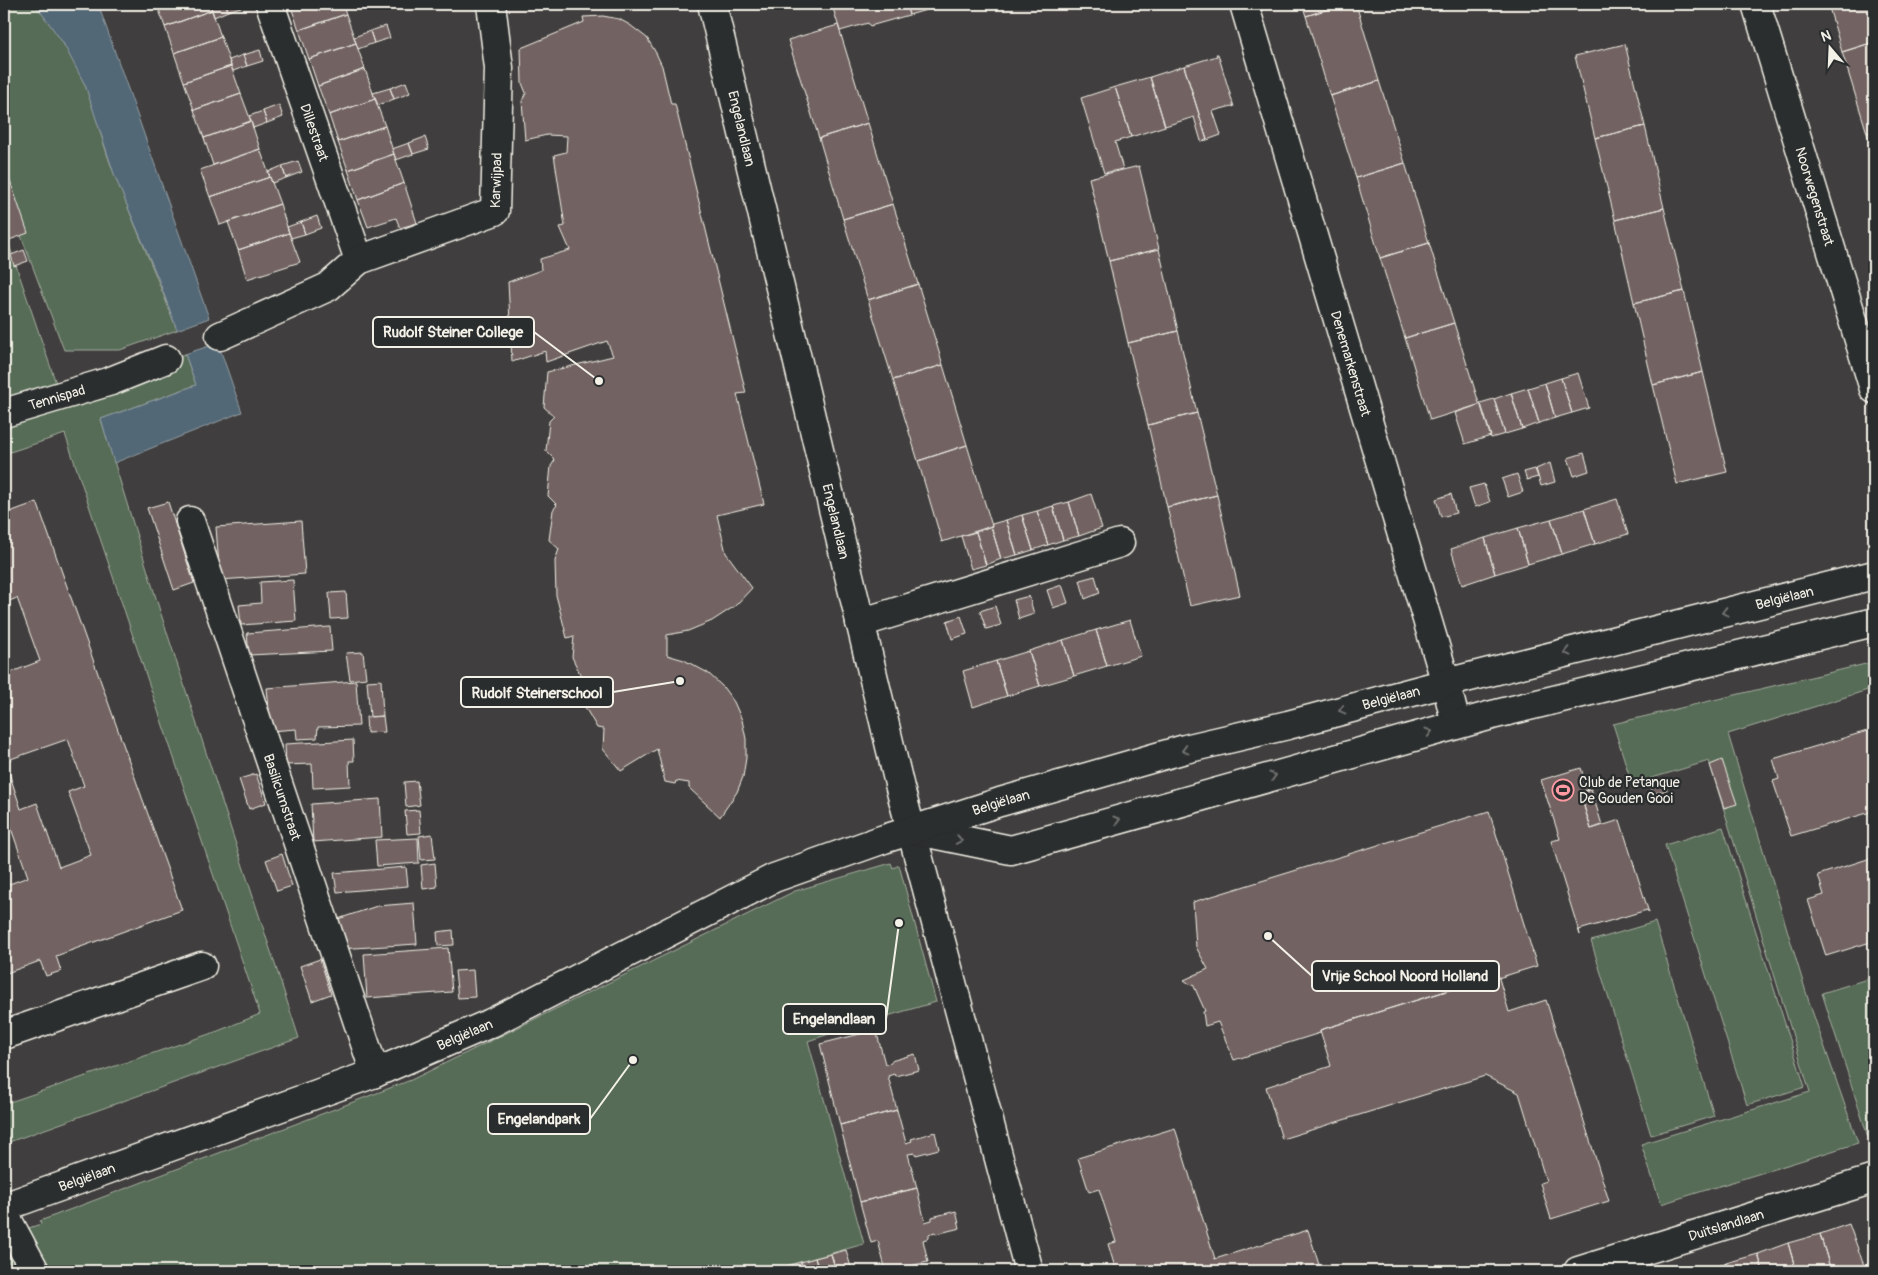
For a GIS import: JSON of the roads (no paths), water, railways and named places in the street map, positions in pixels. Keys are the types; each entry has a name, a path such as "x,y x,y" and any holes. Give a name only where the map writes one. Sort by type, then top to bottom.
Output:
{"street":[{"name":"Dillestraat","path":"270,4 359,260"},
{"name":"Karwijpad","path":"359,260 495,212 499,68 491,4"},
{"name":"Engelandlaan","path":"712,4 860,623 912,830 1028,1271"},
{"name":"Denemarkenstraat","path":"1244,4 1446,683 1456,724"},
{"name":"Noorwegenstraat","path":"1756,4 1874,389"},
{"path":"220,336 328,287 359,260"},
{"name":"Tennispad","path":"4,413 111,381 166,359"},
{"name":"Basilicumstraat","path":"190,521 375,1073"},
{"path":"860,623 1120,543"},
{"name":"Belgiëlaan","path":"4,1207 375,1073 492,1023 774,878 912,830 1000,802 1176,752 1874,575"},
{"path":"912,830 1011,850 1456,724 1874,622"},
{"path":"4,1035 202,966"},
{"name":"Duitslandlaan","path":"1578,1271 1874,1178"},
{"path":"4,1212 35,1271"}],"water":[{"path":"35,4 98,4 209,318 177,330 158,278 115,177 85,85 63,43"},
{"path":"218,343 242,412 114,463 101,419 196,385 185,354"}],"place":[{"name":"Rudolf Steiner College","path":"599,381"},
{"name":"Rudolf Steinerschool","path":"680,681"},
{"name":"Club de Petanque De Gouden Gooi","path":"1563,790"},
{"name":"Engelandlaan","path":"899,923"},
{"name":"Vrije School Noord Holland","path":"1268,936"},
{"name":"Engelandpark","path":"633,1060"}]}
